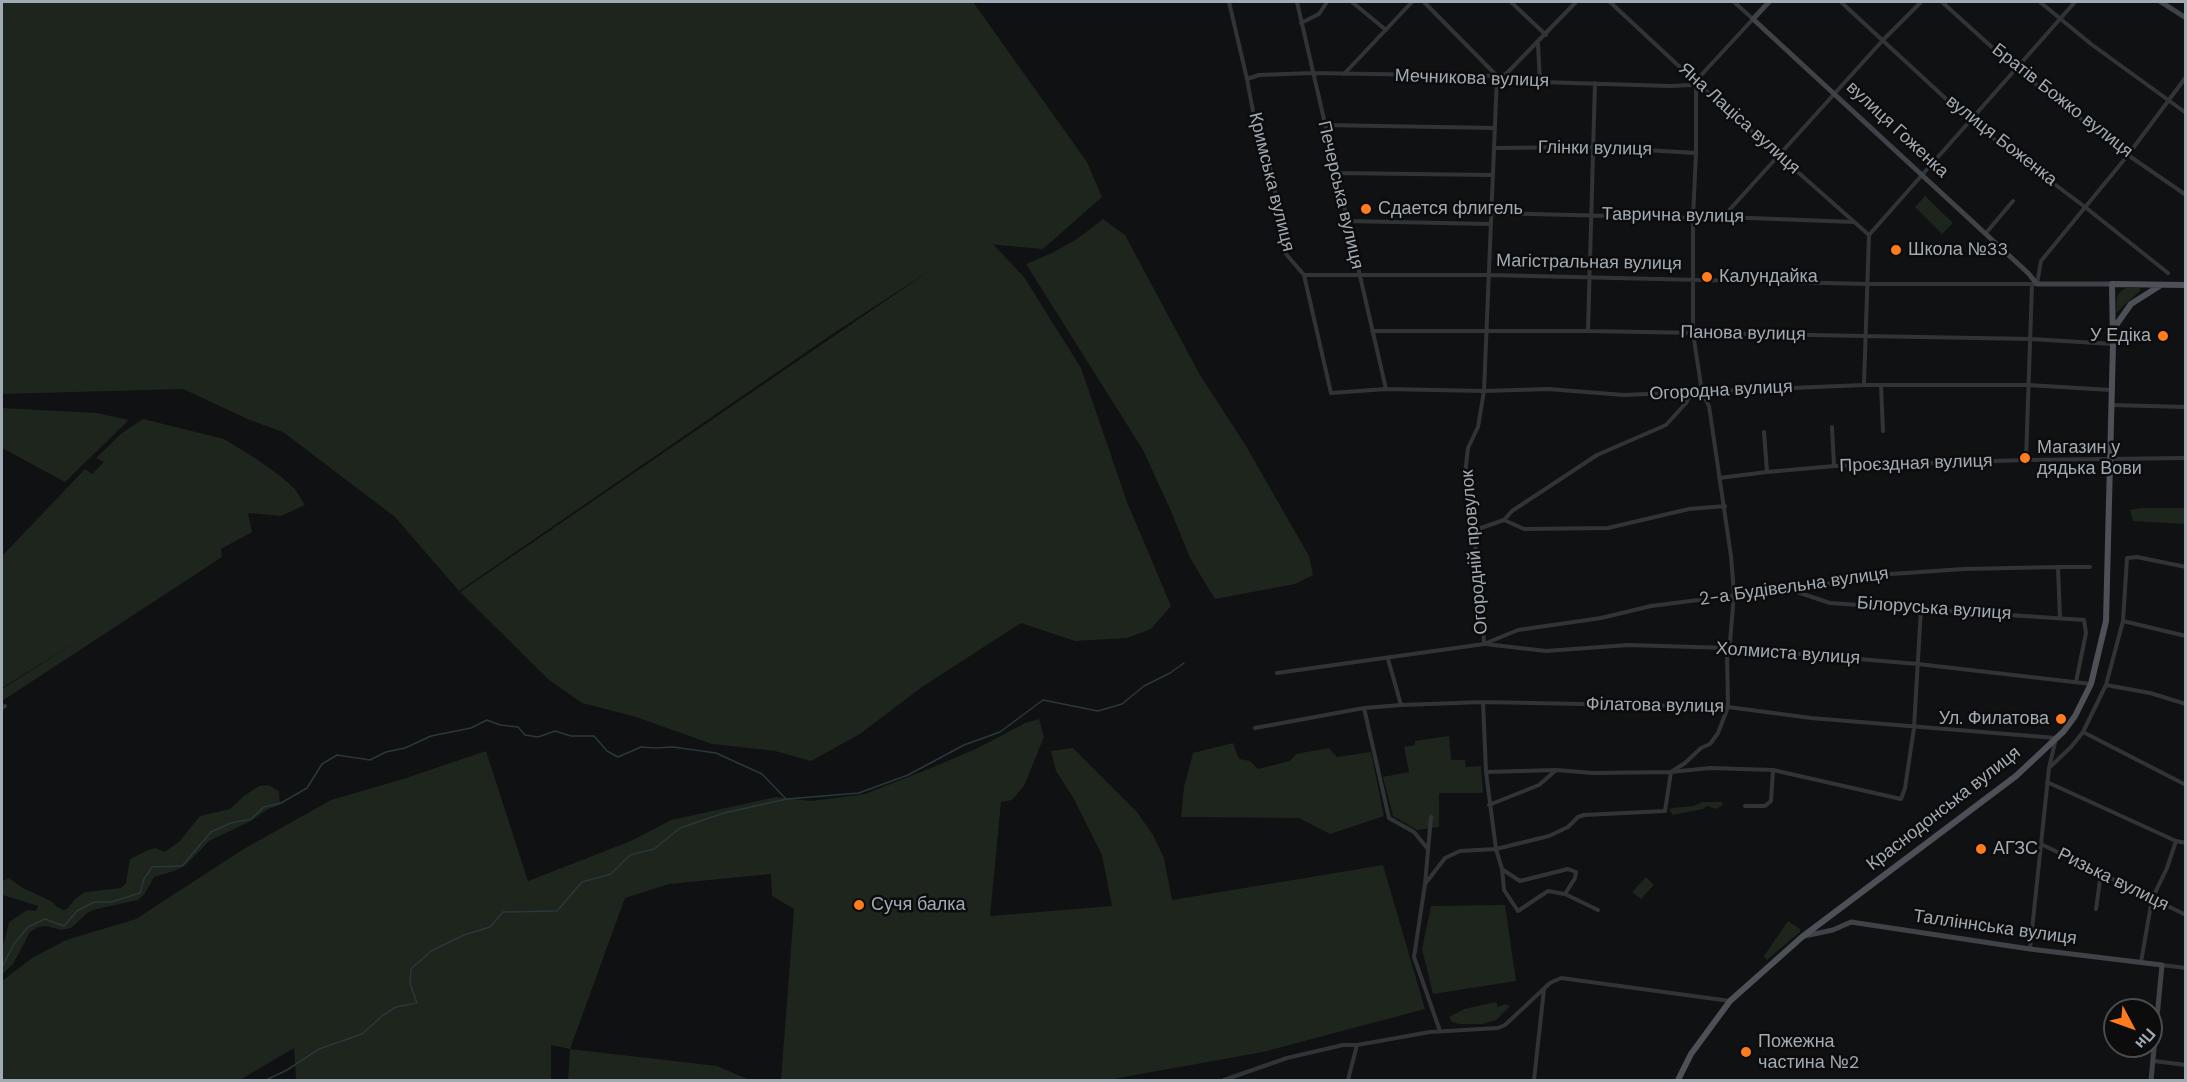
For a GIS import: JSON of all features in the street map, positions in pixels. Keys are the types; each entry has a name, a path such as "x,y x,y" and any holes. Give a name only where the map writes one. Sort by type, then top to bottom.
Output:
{"main road":[{"name":"Магістральная вулиця","path":"2112,284 2186,285"},
{"name":"Краснодонська вулиця","path":"1678,1080 1691,1054 1730,1001 1802,937 2016,776 2056,738 2075,716 2091,684 2106,621 2114,344 2112,284"},
{"path":"2113,329 2131,304 2161,284"}],"street":[{"name":"Кримська вулиця","path":"1230,2 1257,133 1272,174 1286,254 1304,275 1331,393"},
{"name":"Печерська вулиця","path":"1297,2 1386,389"},
{"path":"1302,23 1319,14 1327,2"},
{"path":"1352,2 1386,30"},
{"path":"1343,75 1412,2"},
{"path":"1424,2 1497,76 1506,74 1576,2"},
{"path":"1511,2 1546,34"},
{"name":"Яна Лаціса вулиця","path":"1610,2 1869,235"},
{"name":"вулиця Гоженка","path":"1734,2 1986,233 2035,284"},
{"path":"1425,884 1445,858 1460,851 1496,849 1549,836 1568,827 1578,817 1584,815 1665,811 1671,772 1701,748 1710,744 1718,733 1728,707 1728,648 1734,594 1725,507 1709,406 1702,392 1693,333 1693,218 1698,91 1696,81 1769,2"},
{"name":"вулиця Боженка","path":"1841,2 1970,121 2085,207 2168,273"},
{"path":"1723,217 1883,40 1921,2"},
{"name":"Братів Божко вулиця","path":"1942,2 2016,69 2128,155 2186,195"},
{"path":"2040,2 2186,113"},
{"path":"1864,385 1869,235 2075,2"},
{"path":"2161,2 2186,18"},
{"path":"1538,43 1540,82"},
{"name":"Мечникова вулиця","path":"1247,79 1259,75 1312,73 1497,76 1540,82 1670,86 1692,85 1696,81"},
{"name":"Огородній провулок","path":"1277,673 1484,644 1482,602 1477,595 1475,530 1465,474 1468,448 1478,427 1484,391 1497,76"},
{"path":"2026,460 2028,385 2035,284 2041,261 2128,155 2186,77"},
{"path":"1588,331 1595,83"},
{"path":"1324,125 1494,128"},
{"name":"Глінки вулиця","path":"1494,148 1594,147 1696,153"},
{"path":"1336,173 1492,175"},
{"path":"1986,233 2013,201"},
{"name":"Таврична вулиця","path":"1491,213 1854,222"},
{"path":"1347,221 1490,224"},
{"name":"Магістральная вулиця","path":"1304,275 1358,273 1490,275 1868,284 2112,284"},
{"name":"Панова вулиця","path":"1372,331 1588,331 2031,339 2114,344"},
{"name":"Огородна вулиця","path":"1331,393 1386,389 1484,391 1548,389 1624,395 1864,385 2028,385 2111,390"},
{"path":"1881,385 1883,431"},
{"path":"1475,530 1504,520 1512,511 1597,455 1666,425 1686,403 1691,393"},
{"path":"2111,405 2186,407"},
{"path":"1832,427 1834,466"},
{"path":"1764,432 1767,472"},
{"name":"Проєздная вулиця","path":"1719,478 1834,466 2186,458"},
{"path":"1504,520 1524,529 1608,528 1689,509 1725,507"},
{"path":"2049,768 2083,732 2106,685 2123,621 2127,558 2137,557 2186,567"},
{"path":"2058,567 2060,618"},
{"name":"2-а Будівельна вулиця","path":"1484,644 1518,630 1601,618 1651,606 1833,583 1842,577 1964,569 2090,567"},
{"name":"Білоруська вулиця","path":"1786,588 1830,603 2084,620 2086,633 2076,682"},
{"path":"1486,772 1556,770 1593,773 1671,772 1710,768 1773,770 1900,799 1905,788 1914,728 1921,608"},
{"path":"2123,621 2186,636"},
{"name":"Холмиста вулиця","path":"1484,644 1546,651 1628,645 1728,648 1918,664 2091,684"},
{"path":"1388,659 1401,705"},
{"path":"2106,685 2150,693 2186,704"},
{"path":"1483,702 1489,805 1504,890 1518,911 1548,891 1565,894 1598,909"},
{"name":"Філатова вулиця","path":"1255,728 1364,708 1483,702 1728,707 1914,728 2056,738"},
{"path":"1364,708 1389,818 1414,832 1428,848"},
{"path":"2083,732 2186,785"},
{"path":"2030,949 2049,768 2056,738"},
{"path":"1489,805 1539,785 1556,770"},
{"path":"1745,806 1765,806 1771,801 1773,770"},
{"path":"2048,782 2176,841 2186,843"},
{"path":"1431,817 1425,884 1414,957 1440,1031"},
{"path":"2141,962 2152,899 2167,868 2176,841"},
{"name":"Ризька вулиця","path":"2040,844 2186,915"},
{"path":"1502,869 1521,881 1568,869 1576,872 1565,894"},
{"path":"2096,909 2101,873"},
{"name":"Талліннська вулиця","path":"1802,937 1833,930 1851,922 2030,949 2186,968"},
{"path":"2151,1080 2162,965"},
{"path":"1224,1080 1287,1058 1343,1045 1356,1045 1440,1031 1498,1028 1505,1025 1544,988 1561,978 1730,1001"},
{"path":"1534,1080 1544,988"},
{"path":"1347,1080 1356,1045"},
{"path":"2154,1061 2186,1065"}],"shaded area":[{"path":"2,2 973,2 1087,162 1102,197 1043,249 987,244 994,245 1024,277 1081,368 1127,502 1171,606 1151,629 1127,638 1075,641 1021,623 922,687 860,734 811,761 775,751 712,744 633,716 582,703 549,680 460,592 932,269 834,333 459,591 395,517 283,432 250,420 183,389 2,394"},
{"path":"1925,196 1953,223 1942,234 1915,207"},
{"path":"1103,219 1125,235 1200,375 1246,446 1309,556 1313,575 1295,584 1215,599 1190,558 1143,450 1026,264 1077,239"},
{"path":"2126,288 2141,290 2116,313 2117,296"},
{"path":"2,408 97,413 129,420 65,482 2,448"},
{"path":"143,419 224,439 279,475 295,489 305,505 281,516 248,513 252,532 221,549 222,557 2,701 2,689 82,638 2,688 2,556 85,469 92,474 104,462 96,458 122,433"},
{"path":"2185,508 2185,524 2133,521 2130,510"},
{"path":"1039,719 1044,737 1024,786 1012,800 1001,802 990,916 1112,906 1102,855 1074,799 1056,771 1051,751 1073,748 1137,812 1153,835 1164,858 1172,900 1383,865 1425,1009 1263,1052 1108,1080 781,1080 794,909 772,896 771,874 669,884 625,898 570,1049 551,1045 551,1080 294,1080 296,1079 294,1048 240,1080 2,1080 2,981 32,958 66,940 136,919 242,850 331,800 486,751 528,881 631,841 671,820 776,797 811,801 865,794 978,748 1025,723"},
{"path":"1449,736 1451,760 1465,760 1466,767 1481,766 1483,793 1439,793 1439,827 1417,830 1393,816 1383,777 1409,772 1404,747 1415,745 1415,741"},
{"path":"1233,743 1239,759 1250,761 1258,769 1290,761 1296,754 1329,748 1337,757 1371,752 1384,816 1330,834 1299,818 1181,817 1184,787 1193,753"},
{"path":"268,785 279,791 280,805 268,809 251,821 209,841 186,865 154,877 144,895 138,900 93,910 71,928 61,930 46,926 38,927 30,932 13,964 2,974 2,950 9,922 27,910 36,911 38,906 3,895 2,881 9,878 23,888 51,901 57,907 67,909 85,892 121,888 126,883 130,859 156,848 164,852 179,842 200,816 230,809 259,786"},
{"path":"1703,802 1722,802 1723,805 1716,809 1707,806 1703,809 1673,815 1669,810 1693,806"},
{"path":"1646,877 1654,885 1641,899 1632,892"},
{"path":"1505,905 1516,981 1433,994 1422,949 1431,906"},
{"path":"1788,921 1800,929 1800,932 1767,960 1764,956"},
{"path":"1496,1002 1498,1007 1505,1004 1510,1006 1496,1020 1483,1024 1459,1024 1452,1022 1449,1017 1464,1009"},
{"path":"570,1049 717,1066 750,1080 568,1080"}],"waterway":[{"path":"266,1080 287,1070 319,1049 362,1034 396,1007 417,1003 410,983 411,969 431,951 464,935 490,927 503,912 557,911 582,882 611,874 630,855 654,849 680,828 724,813 787,799 859,793 908,775 964,745 1000,732 1043,700 1098,711 1122,704 1144,686 1184,663"},
{"path":"2,967 14,944 28,927 45,919 64,926 77,911 94,902 111,902 140,893 144,879 152,867 182,866 211,832 231,823 251,819 264,807 281,803 307,788 322,764 337,755 370,760 431,736 471,728 487,720 500,725 518,727 525,735 538,737 555,731 571,736 594,736 607,751 618,757 641,747 673,747 716,753 762,774 786,799"}],"place":[{"name":"Сдается флигель","path":"1366,209"},
{"name":"Школа №33","path":"1896,250"},
{"name":"Калундайка","path":"1707,277"},
{"name":"У Едіка","path":"2163,336"},
{"name":"Магазин у дядька Вови","path":"2025,458"},
{"name":"Ул. Филатова","path":"2061,719"},
{"name":"АГЗС","path":"1981,849"},
{"name":"Сучя балка","path":"859,905"},
{"name":"Пожежна частина №2","path":"1746,1052"}]}
